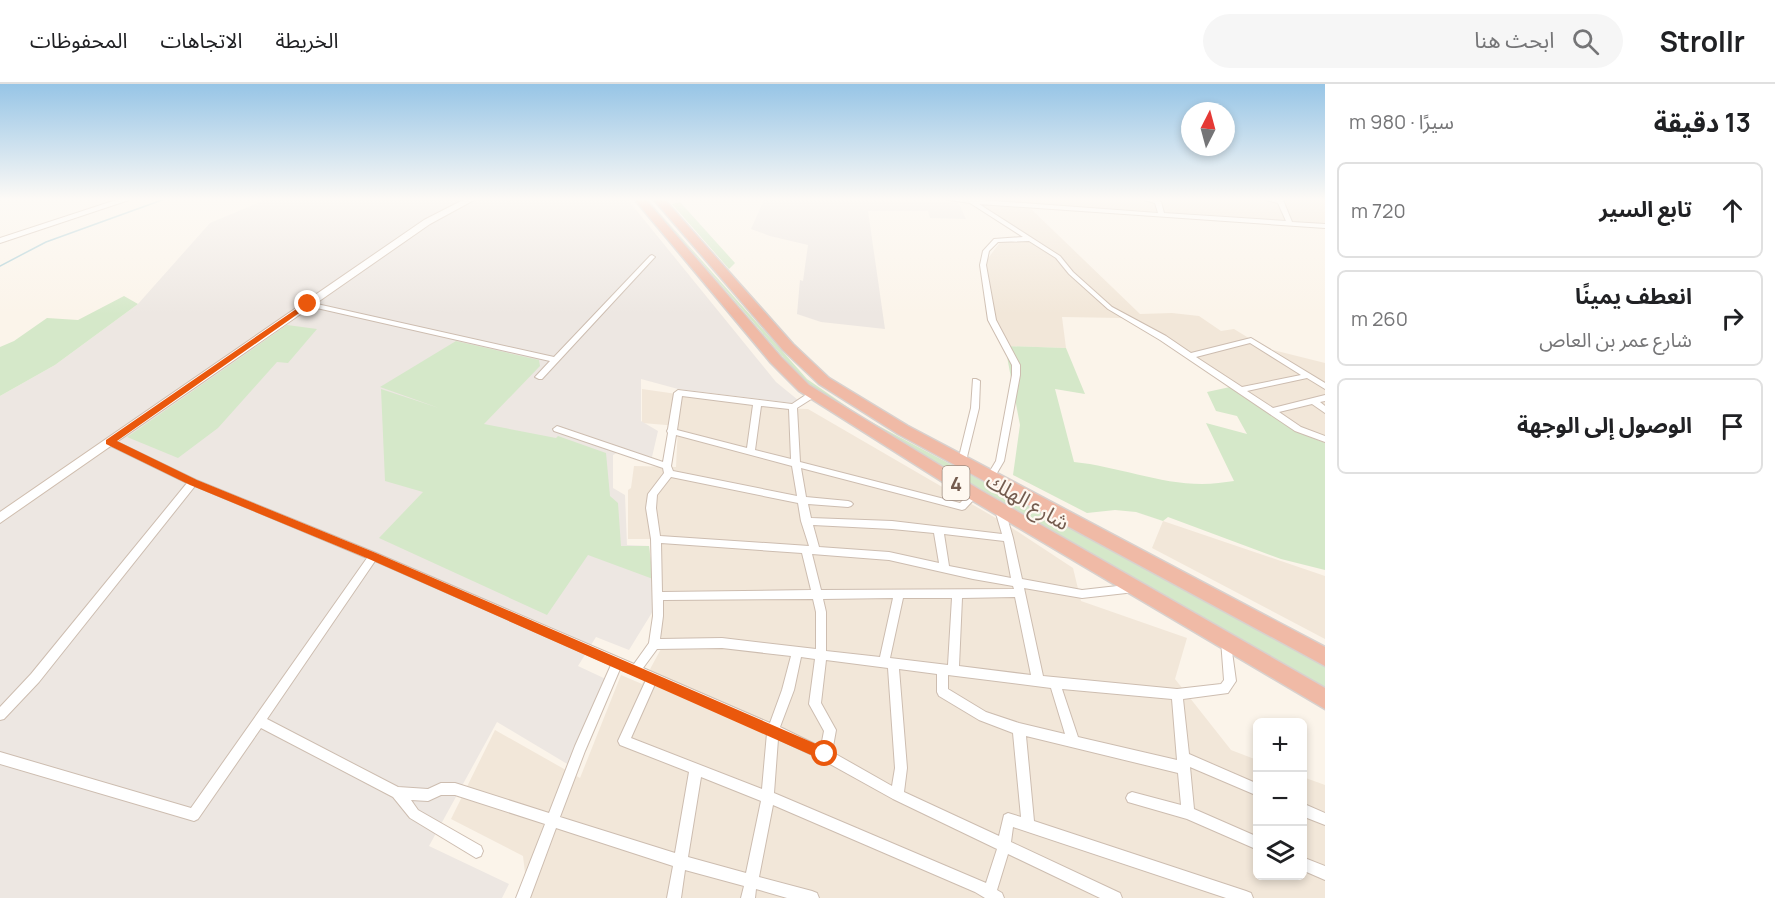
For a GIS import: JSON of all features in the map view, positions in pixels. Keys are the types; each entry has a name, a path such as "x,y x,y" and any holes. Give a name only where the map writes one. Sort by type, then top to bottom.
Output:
{"highway":[{"name":"شارع الهلك","path":"672,238 776,360 813,394 1000,510 1325,699"},
{"name":"شارع الهلك","path":"692,238 788,347 824,381 903,430 1325,657"}],"street":[{"path":"0,518 404,238"},
{"path":"991,476 1000,461 1016,375 1016,365 992,321 983,265 984,254 996,240 1030,239 1058,257 1071,273 1110,308 1190,356 1298,429 1325,439"},
{"path":"539,377 652,257"},
{"path":"308,304 556,360"},
{"path":"1190,356 1251,340 1325,386"},
{"path":"1241,390 1307,376"},
{"path":"962,461 975,408 976,381"},
{"path":"636,670 654,644 658,596 656,540 651,508 653,494 668,470 671,431 678,393 793,407 813,394"},
{"path":"1273,411 1325,398"},
{"path":"1313,401 1325,410"},
{"path":"751,451 757,403"},
{"path":"793,407 795,465 818,594 821,655 815,705 830,730 825,754"},
{"path":"557,429 668,470 801,500 848,504"},
{"path":"671,431 962,507 974,494"},
{"path":"110,442 194,483 373,556 773,730 825,754 897,795 1114,898"},
{"path":"0,715 35,678 194,483"},
{"path":"1000,510 1038,681"},
{"path":"806,521 938,530 1008,538"},
{"path":"938,530 945,569"},
{"path":"656,540 889,556 945,569 1082,594 1136,588"},
{"path":"0,758 194,815 373,556"},
{"path":"897,795 901,768 888,663 899,593"},
{"path":"957,593 943,692 983,716 1019,729 1184,763 1253,789"},
{"path":"658,596 1018,593"},
{"path":"654,644 722,643 1055,683 1177,694 1224,689 1230,681 1226,640"},
{"path":"748,898 768,797 773,730 788,690 797,652"},
{"path":"523,898 579,750 618,662"},
{"path":"652,678 624,741 768,797 987,894 1004,846 1008,819 1246,898"},
{"path":"1055,683 1073,740"},
{"path":"1177,694 1188,813"},
{"path":"259,720 398,793 428,795 441,789 455,789 553,818 681,862 752,879 812,898"},
{"path":"1019,729 1028,826"},
{"path":"674,898 696,769"},
{"path":"398,793 414,814 476,851"},
{"path":"1132,798 1188,813 1253,842"},
{"path":"1307,811 1325,819"},
{"path":"1307,865 1325,873"}],"shaded area":[{"path":"197,238 659,238 776,382 798,400 792,403 678,389 641,379 641,421 658,431 652,457 621,451 613,455 613,488 625,495 627,545 649,546 656,606 629,650 596,637 578,666 610,681 569,765 497,722 429,846 509,884 502,898 0,898 0,396 55,365 138,304"},
{"path":"778,238 872,238 885,329 821,322 797,314 800,280 803,281 808,245"},
{"path":"1030,238 1061,238 1140,314 1172,313 1199,316 1221,331 1234,329 1265,348 1325,363 1325,437 1301,428 1137,323 1123,318 1062,317 1066,348 1005,346 992,320 983,265 1001,241 1033,240"},
{"path":"642,389 774,408 808,409 1006,524 1073,568 1081,601 1187,638 1175,679 1231,750 1253,758 1253,880 1307,880 1307,778 1325,785 1325,898 528,898 523,856 451,819 495,730 580,778 621,675 642,684 662,647 655,539 628,539 628,490 631,488 634,466 676,467 678,426 642,423"},
{"path":"1163,521 1325,576 1325,639 1152,548"}],"green space":[{"path":"681,238 807,379 862,417 1325,664 1325,688 859,419 802,379"},
{"path":"702,238 712,238 735,263 729,269"},
{"path":"124,296 138,304 55,365 0,396 0,347 14,341 47,318 78,320"},
{"path":"287,325 317,329 288,363 277,362 218,428 178,458 127,437"},
{"path":"456,341 539,360 540,366 484,424 556,438 558,436 606,453 610,496 618,503 621,546 649,546 653,579 588,555 547,615 379,538 423,492 385,481 381,389 439,408 380,387"},
{"path":"1005,346 1066,348 1085,394 1055,389 1074,462 1186,483 1206,484 1234,481 1206,423 1247,434 1237,416 1216,411 1207,392 1230,387 1295,431 1325,443 1325,570 1281,559 1168,517 1163,521 1136,512 1115,510 1087,513 1013,475 1020,425"}],"waterway":[{"path":"0,266 57,238"}],"route":[{"path":"308,304 110,442 194,483 373,556 825,754"}]}
